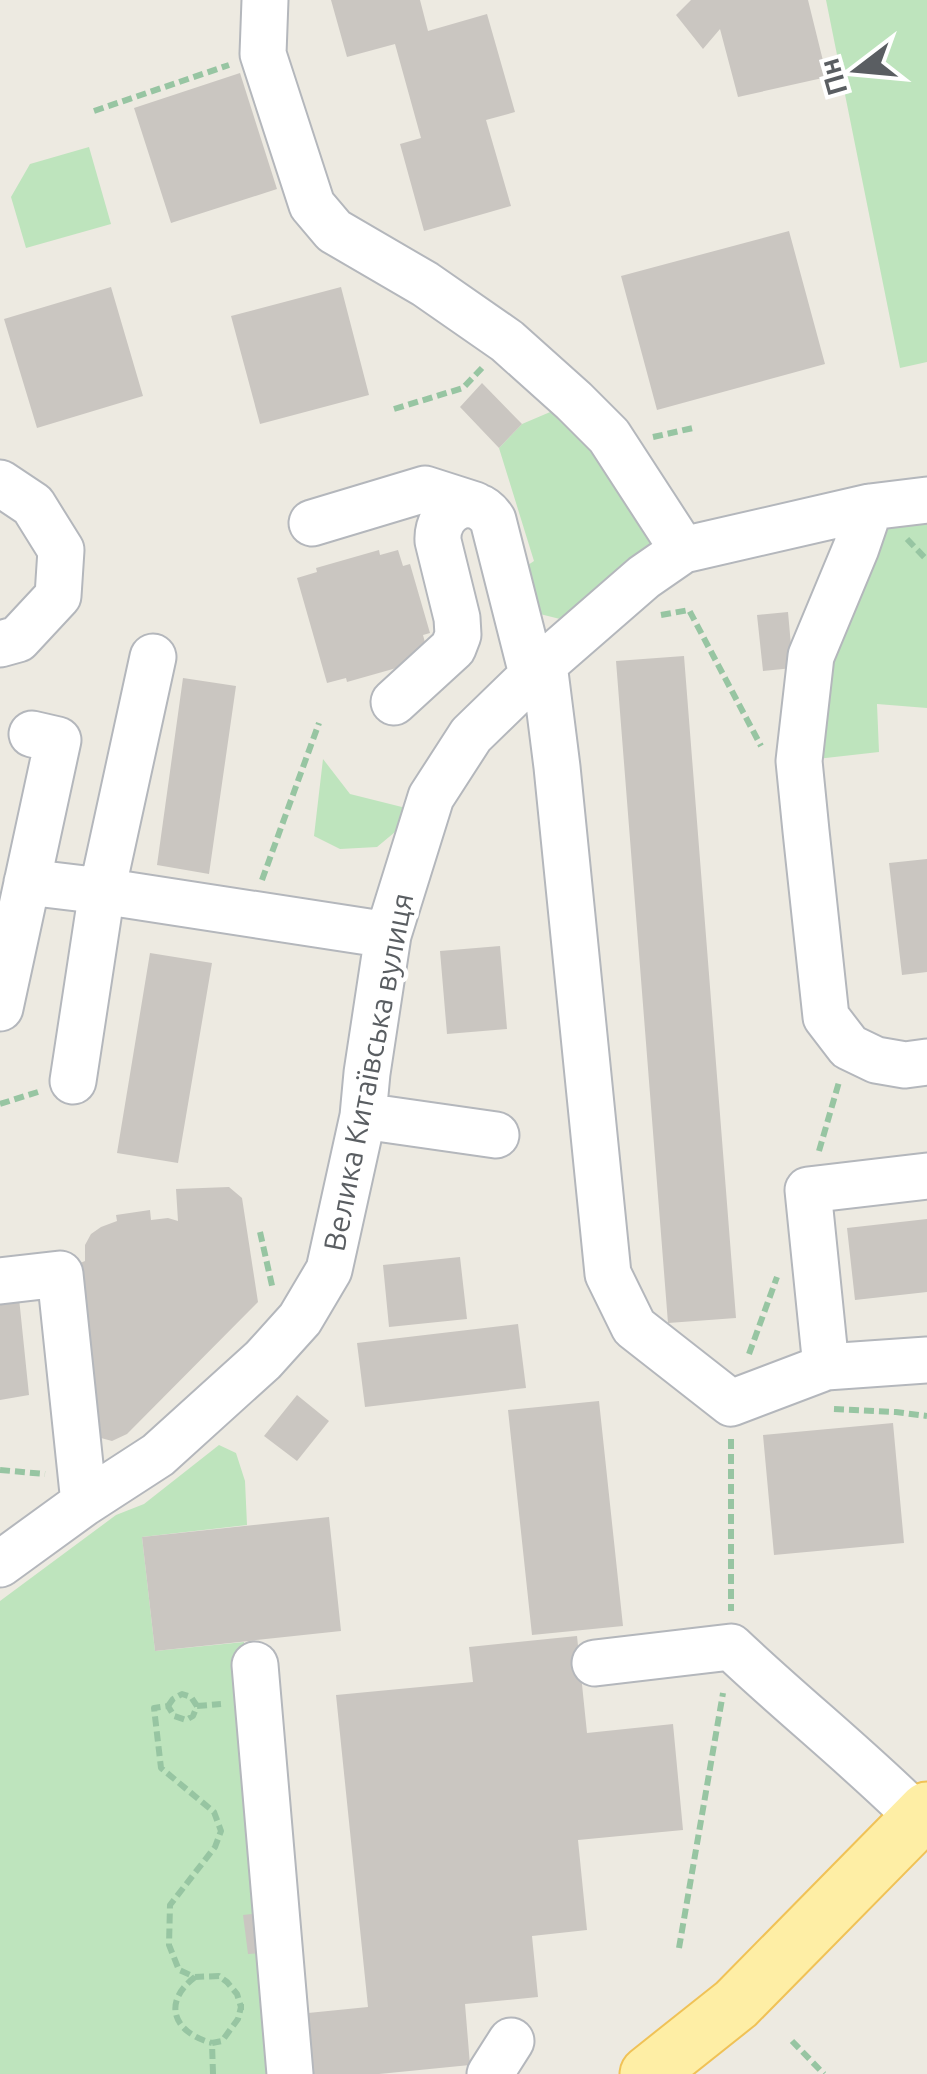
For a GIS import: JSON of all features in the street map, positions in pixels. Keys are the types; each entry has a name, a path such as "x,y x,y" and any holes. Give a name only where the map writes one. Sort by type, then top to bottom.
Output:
{"main road":[{"path":"648,2074 736,2004 923,1814"},
{"path":"699,2074 736,2004"}],"street":[{"path":"266,0 263,54 312,206 334,230 424,284 507,341 574,401 609,436 683,550"},
{"path":"0,483 33,506 61,550 58,596 18,638 0,644"},
{"path":"312,522 425,489 487,510 494,520 538,669 557,767 608,1274 634,1327 731,1403 826,1368 927,1360"},
{"name":"Велика Китаївська вулиця","path":"0,1564 84,1502 158,1455 263,1360 300,1319 329,1270 333,1182 363,1116 388,936 431,797 471,736 538,669 644,577 683,550 870,507 927,500"},
{"path":"394,702 453,648 458,635 457,618 437,528 444,516 459,506 475,505"},
{"path":"870,507 811,656 798,761 826,1016 849,1047 876,1060 905,1065 927,1062"},
{"path":"73,1081 102,891 154,657"},
{"path":"0,1008 58,740 32,734"},
{"path":"27,882 388,936"},
{"path":"363,1116 496,1136"},
{"path":"826,1368 808,1190 927,1176"},
{"path":"0,1281 60,1274 84,1502"},
{"path":"595,1663 731,1647 788,1702 923,1814"},
{"path":"255,1666 262,2004 290,2074"}],"path":[{"path":"94,111 235,62"},
{"path":"394,409 463,388 507,341"},
{"path":"650,438 693,428"},
{"path":"588,626 690,610 761,746"},
{"path":"249,914 318,723"},
{"path":"808,1190 849,1047"},
{"path":"260,1232 270,1280"},
{"path":"679,1948 731,1647 731,1403 782,1261"},
{"path":"896,1412 927,1416"},
{"path":"168,1706 174,1716 186,1720 193,1716 197,1706 191,1697 182,1694 168,1706 154,1708 161,1768 214,1812 221,1831 215,1848 170,1905 169,1945 179,1970 195,1977 219,1976 237,1994 262,2004"},
{"path":"195,1977 176,1998 176,2012 181,2026 197,2039 222,2041 238,2020 262,2004"},
{"path":"792,2041 824,2074"},
{"path":"212,2043 213,2074"}],"green space":[{"path":"826,0 927,0 927,362 900,368"},
{"path":"89,147 111,224 26,248 11,197 30,164"},
{"path":"569,404 683,550 588,626 528,611 519,571 534,561 499,448 522,424"},
{"path":"927,500 927,708 877,704 879,752 799,761 870,507"},
{"path":"323,759 350,794 406,808 401,827 377,847 340,849 314,836"},
{"path":"219,1445 236,1453 245,1481 247,1525 142,1537 155,1651 244,1642 242,1697 280,2074 0,2074 0,1601 116,1515 144,1504"}],"building":[{"path":"331,0 420,0 428,31 487,14 515,112 486,120 511,206 424,231 400,144 421,138 395,44 347,57"},
{"path":"691,0 808,0 827,77 738,97 720,29 703,49 676,15"},
{"path":"240,73 277,189 171,223 134,108"},
{"path":"789,231 825,364 657,410 621,276"},
{"path":"111,287 143,396 37,428 4,319"},
{"path":"341,287 369,395 260,424 231,316"},
{"path":"482,383 522,424 499,448 460,407"},
{"path":"379,550 380,555 398,550 403,566 410,564 430,633 423,635 428,654 406,660 407,665 347,682 346,678 327,683 297,578 317,572 316,568"},
{"path":"788,612 793,668 763,671 757,615"},
{"path":"684,656 736,1318 668,1323 616,661"},
{"path":"183,678 236,686 209,874 157,865"},
{"path":"927,859 927,972 902,975 889,863"},
{"path":"500,946 507,1029 447,1034 440,951"},
{"path":"150,953 212,963 178,1163 117,1153"},
{"path":"229,1187 242,1198 258,1302 127,1434 112,1441 101,1438 92,1432 78,1264 85,1261 85,1245 91,1234 117,1221 116,1215 150,1210 151,1220 178,1221 176,1189"},
{"path":"927,1219 927,1292 855,1300 847,1228"},
{"path":"460,1257 467,1319 389,1327 383,1265"},
{"path":"19,1298 29,1395 0,1400 0,1302"},
{"path":"518,1324 526,1388 365,1407 357,1343"},
{"path":"297,1395 329,1421 297,1461 264,1436"},
{"path":"599,1401 623,1626 532,1635 508,1410"},
{"path":"893,1423 904,1543 774,1555 763,1435"},
{"path":"329,1517 341,1631 155,1651 142,1537"},
{"path":"577,1636 587,1733 673,1724 683,1830 578,1840 587,1930 532,1936 538,1997 465,2004 470,2065 379,2074 305,2074 298,2014 368,2007 336,1695 473,1682 469,1647"},
{"path":"260,1913 264,1953 248,1954 243,1915"}]}
